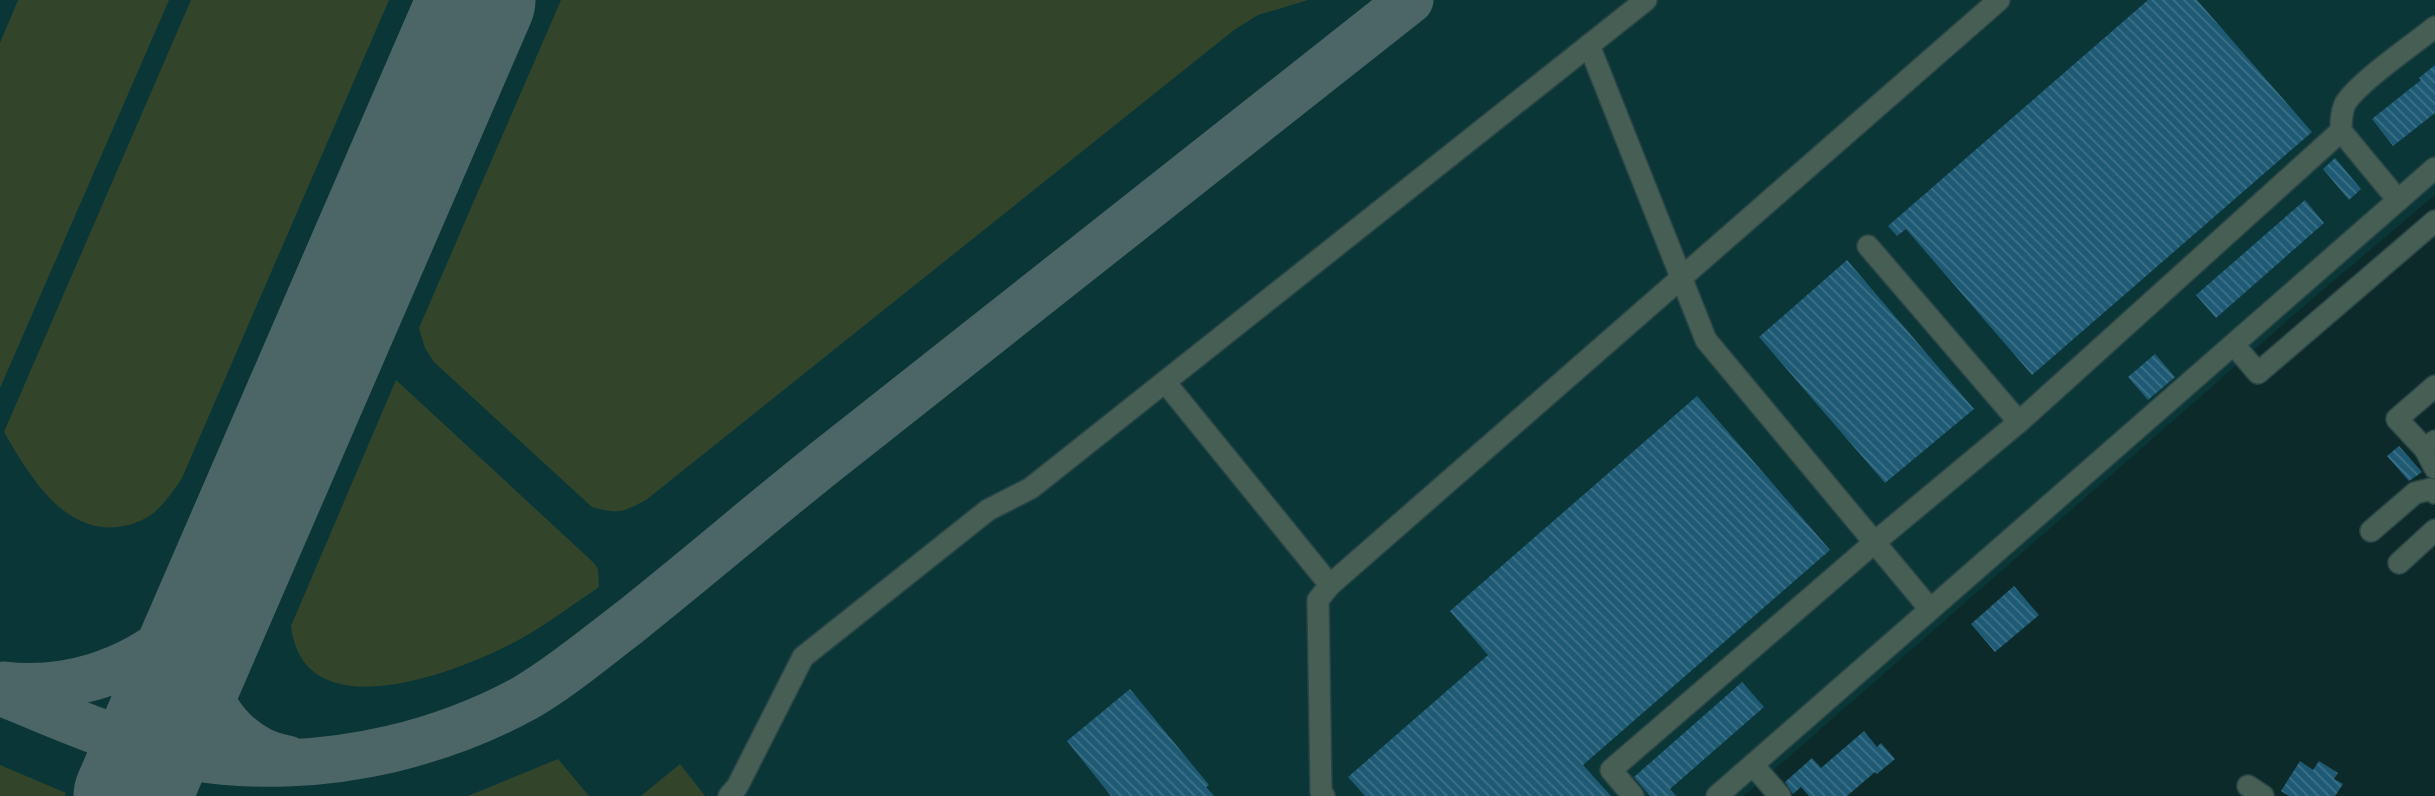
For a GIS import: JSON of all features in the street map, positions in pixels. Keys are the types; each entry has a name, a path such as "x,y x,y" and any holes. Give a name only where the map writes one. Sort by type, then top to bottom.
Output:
{"lane":[{"path":"729,796 737,787 803,657 988,510 1031,488 1646,0"},
{"path":"1324,796 1321,792 1318,600 1330,585 2000,0"},
{"path":"2398,200 2341,131 2340,117 2346,102 2360,87 2435,27"},
{"path":"1589,45 1706,340 1930,609"},
{"path":"1633,796 1611,770 1875,542 2019,422 2341,131"},
{"path":"1717,796 2435,168"},
{"path":"2234,345 2258,373 2435,221"},
{"path":"1868,246 2019,422"},
{"path":"1165,382 1330,585"},
{"path":"2371,531 2415,493 2433,471 2397,419 2435,386"},
{"path":"2399,563 2435,530"},
{"path":"1753,765 1780,796"}],"shaded area":[{"path":"0,0 2435,0 2435,195 2311,300 1744,796 0,796"}],"green space":[{"path":"18,0 169,0 0,388 0,43"},
{"path":"191,0 389,0 182,478 162,505 145,519 117,527 97,526 63,510 49,497 24,465 4,432"},
{"path":"561,0 1308,0 1258,15 1234,30 646,500 625,510 608,511 592,507 434,362 425,348 419,328"},
{"path":"396,380 594,563 598,569 599,587 524,637 456,668 385,686 351,686 323,678 302,658 291,626"},
{"path":"558,759 589,796 468,796"},
{"path":"680,764 705,796 641,796"},
{"path":"0,765 66,793 65,796 0,796"}],"building":[{"path":"2148,0 2197,0 2312,132 2032,375 1906,229 1897,236 1888,226"},
{"path":"2435,65 2435,113 2393,146 2372,119 2421,80 2419,78"},
{"path":"2335,158 2361,189 2349,200 2323,169"},
{"path":"2305,200 2324,223 2216,318 2196,295"},
{"path":"1847,260 1974,409 1885,483 1759,337"},
{"path":"2155,354 2175,377 2148,400 2128,377"},
{"path":"1697,396 1830,550 1583,765 1611,796 1365,796 1348,777 1488,655 1450,611"},
{"path":"2399,446 2422,472 2409,481 2387,456"},
{"path":"2014,586 2039,615 1995,652 1971,624"},
{"path":"1742,682 1764,707 1670,789 1676,796 1650,796 1634,777"},
{"path":"1130,689 1209,785 1206,787 1214,796 1111,796 1067,741"},
{"path":"1864,731 1877,747 1881,743 1895,759 1847,796 1809,796 1801,787 1793,794 1785,782 1812,758 1821,768"},
{"path":"2300,761 2313,770 2319,761 2338,773 2334,779 2343,784 2335,796 2289,796 2281,791"}],"taxiway":[{"path":"0,692 94,730 142,746 191,757 241,762 291,763 367,754 425,740 493,714 551,681 627,624 829,459 1410,0"},
{"path":"4,685 73,682 95,677 137,659 157,647 191,617 233,562"},
{"path":"207,621 204,668 214,705 245,741 258,749 287,759"}],"runway":[{"path":"132,796 477,0"}]}
